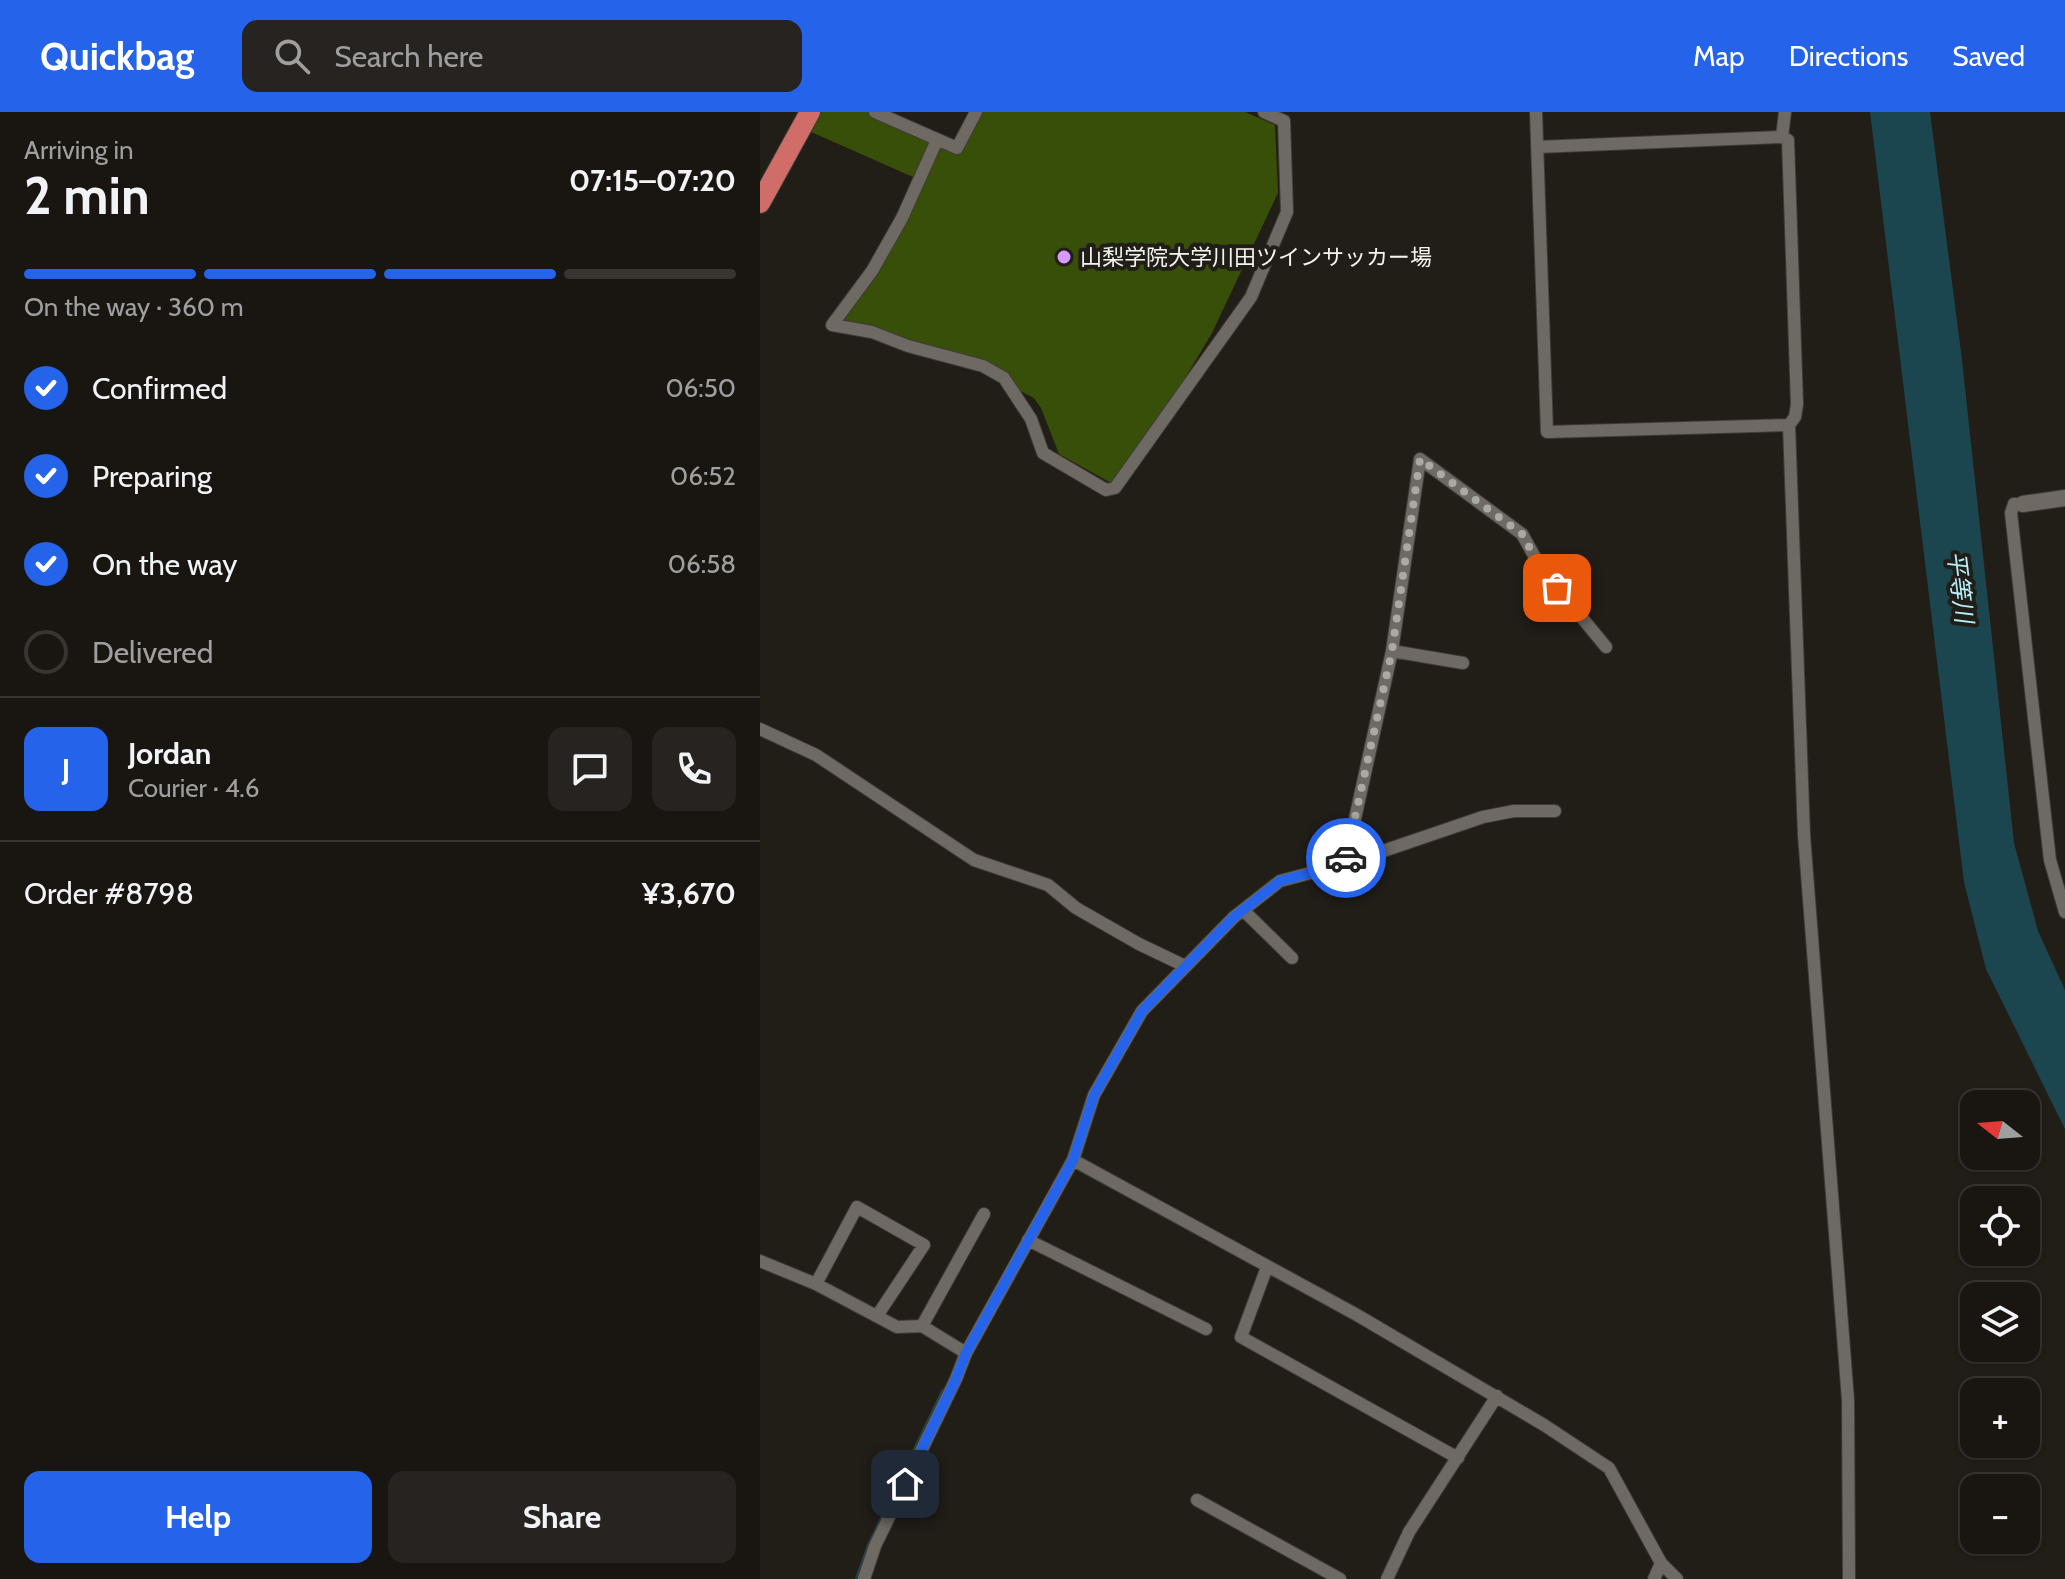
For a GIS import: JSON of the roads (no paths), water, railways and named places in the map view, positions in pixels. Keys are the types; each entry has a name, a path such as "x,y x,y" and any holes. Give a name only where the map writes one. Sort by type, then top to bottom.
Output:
{"highway":[{"path":"760,203 810,112"}],"street":[{"path":"875,112 957,148 976,112"},
{"path":"937,140 902,218 872,271 832,325 872,332 908,346 983,366 1004,378 1031,419 1043,453 1106,490 1115,488 1251,297 1287,212 1284,121 1264,112"},
{"path":"1536,112 1547,432 1789,425"},
{"path":"1782,137 1785,112"},
{"path":"1537,147 1782,137 1788,140 1797,404 1795,417 1789,425 1804,835 1848,1400 1849,1579"},
{"path":"1345,864 1392,651 1420,459 1522,534 1541,568 1606,647"},
{"path":"2065,498 2014,504 2011,513 2050,860 2065,912"},
{"path":"1392,651 1463,663"},
{"path":"760,729 816,755 974,860 1048,885 1076,908 1185,966"},
{"path":"864,1579 875,1546 966,1353 1073,1160 1094,1095 1142,1011 1243,910 1280,881 1345,864 1483,817 1514,811 1555,811"},
{"path":"1243,910 1292,958"},
{"path":"1073,1160 1339,1305 1497,1396 1609,1468 1661,1563 1677,1579"},
{"path":"816,1284 857,1207 924,1245 877,1316"},
{"path":"922,1326 984,1214"},
{"path":"1028,1240 1206,1329"},
{"path":"760,1261 816,1284 897,1327 922,1326 966,1353"},
{"path":"1267,1267 1241,1337 1458,1458"},
{"path":"1387,1579 1409,1532 1497,1396"},
{"path":"1197,1500 1340,1579"},
{"path":"1654,1579 1661,1563"}],"water":[{"name":"平等川","path":"1870,112 1930,112 1962,360 2014,843 2038,931 2065,990 2065,1129 1986,969 1964,882"}],"waterway":[{"path":"857,1579 869,1545 943,1391"}],"place":[{"name":"山梨学院大学川田ツインサッカー場","path":"1064,257"}]}
